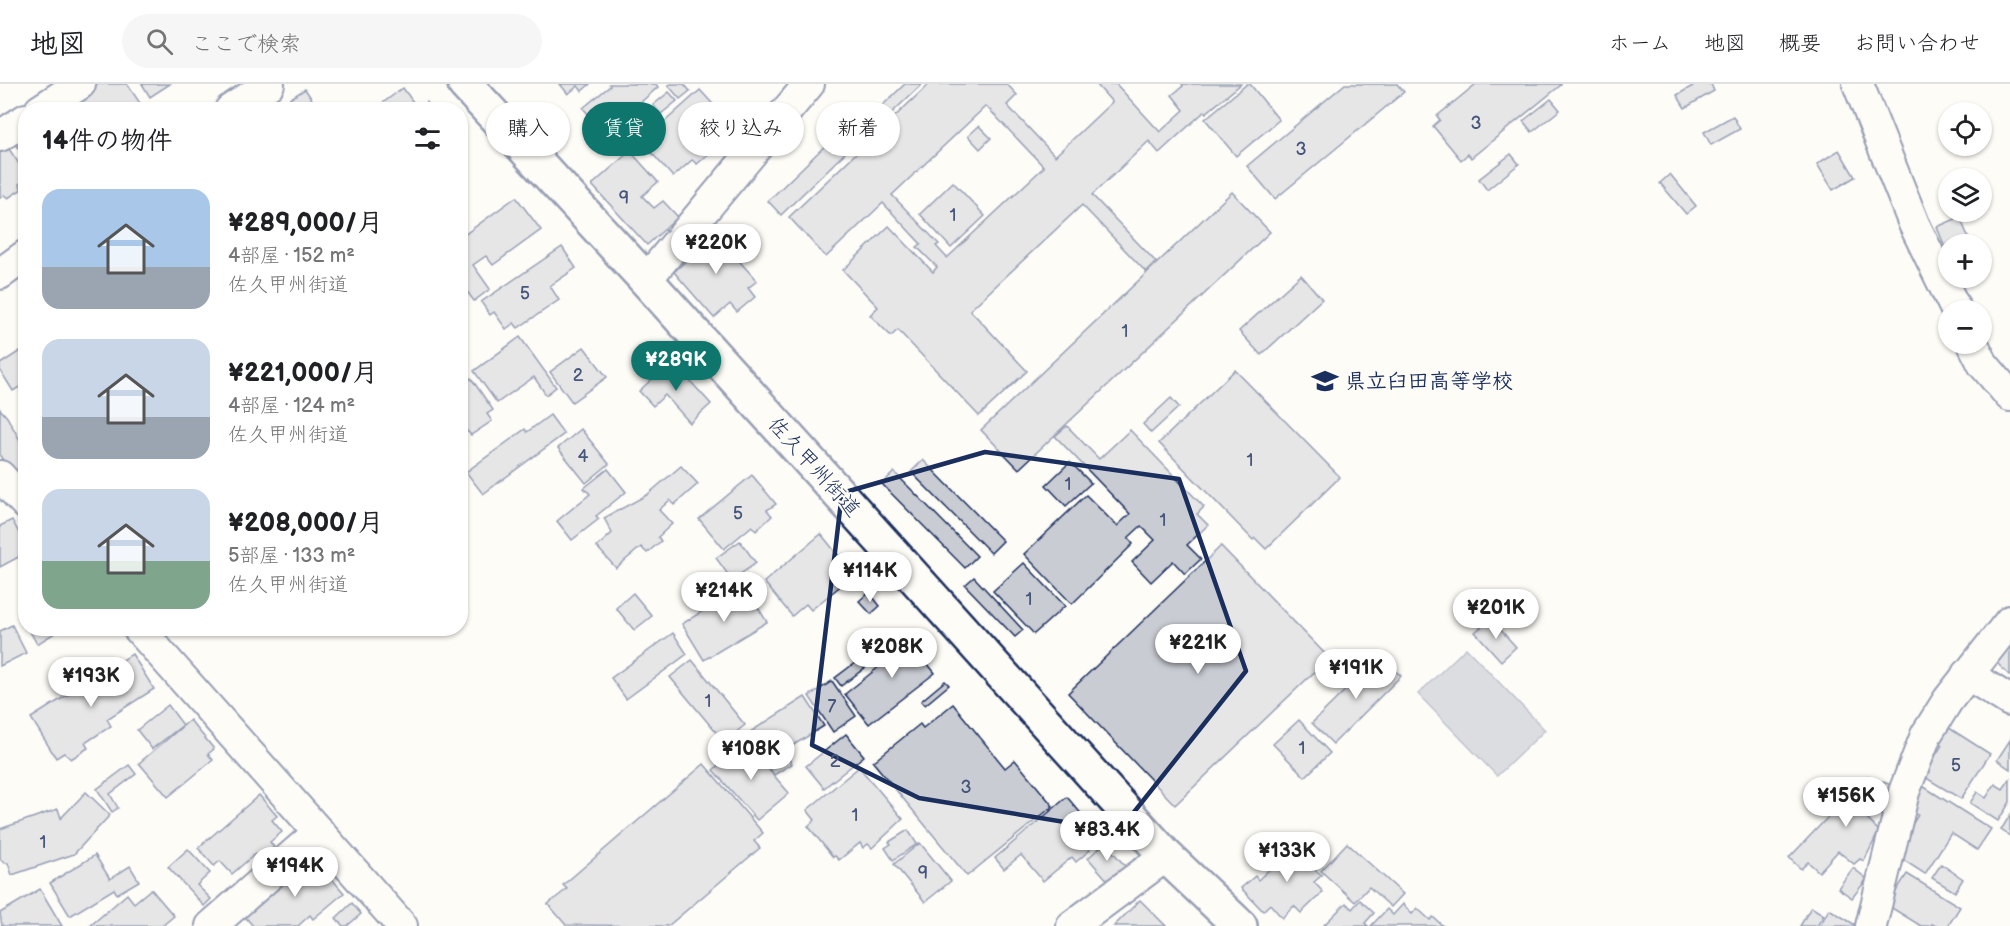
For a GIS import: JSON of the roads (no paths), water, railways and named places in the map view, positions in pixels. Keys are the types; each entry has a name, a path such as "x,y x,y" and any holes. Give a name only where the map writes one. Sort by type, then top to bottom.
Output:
{"street":[{"path":"52,102 80,84"},
{"path":"242,102 269,84"},
{"name":"佐久甲州街道","path":"465,84 1166,856 1240,926"},
{"path":"645,280 809,84"},
{"path":"1858,84 1914,224 1951,300"},
{"path":"0,136 18,124"},
{"path":"0,274 18,261"},
{"path":"1978,354 2010,396"},
{"path":"0,476 18,495"},
{"path":"1871,926 1904,792 1926,735 1948,699 2010,621"},
{"path":"145,636 402,926"},
{"path":"1967,674 2010,701"},
{"path":"211,926 319,832"},
{"path":"1072,926 1166,856"}],"place":[{"name":"県立臼田高等学校","path":"1325,381"}]}
